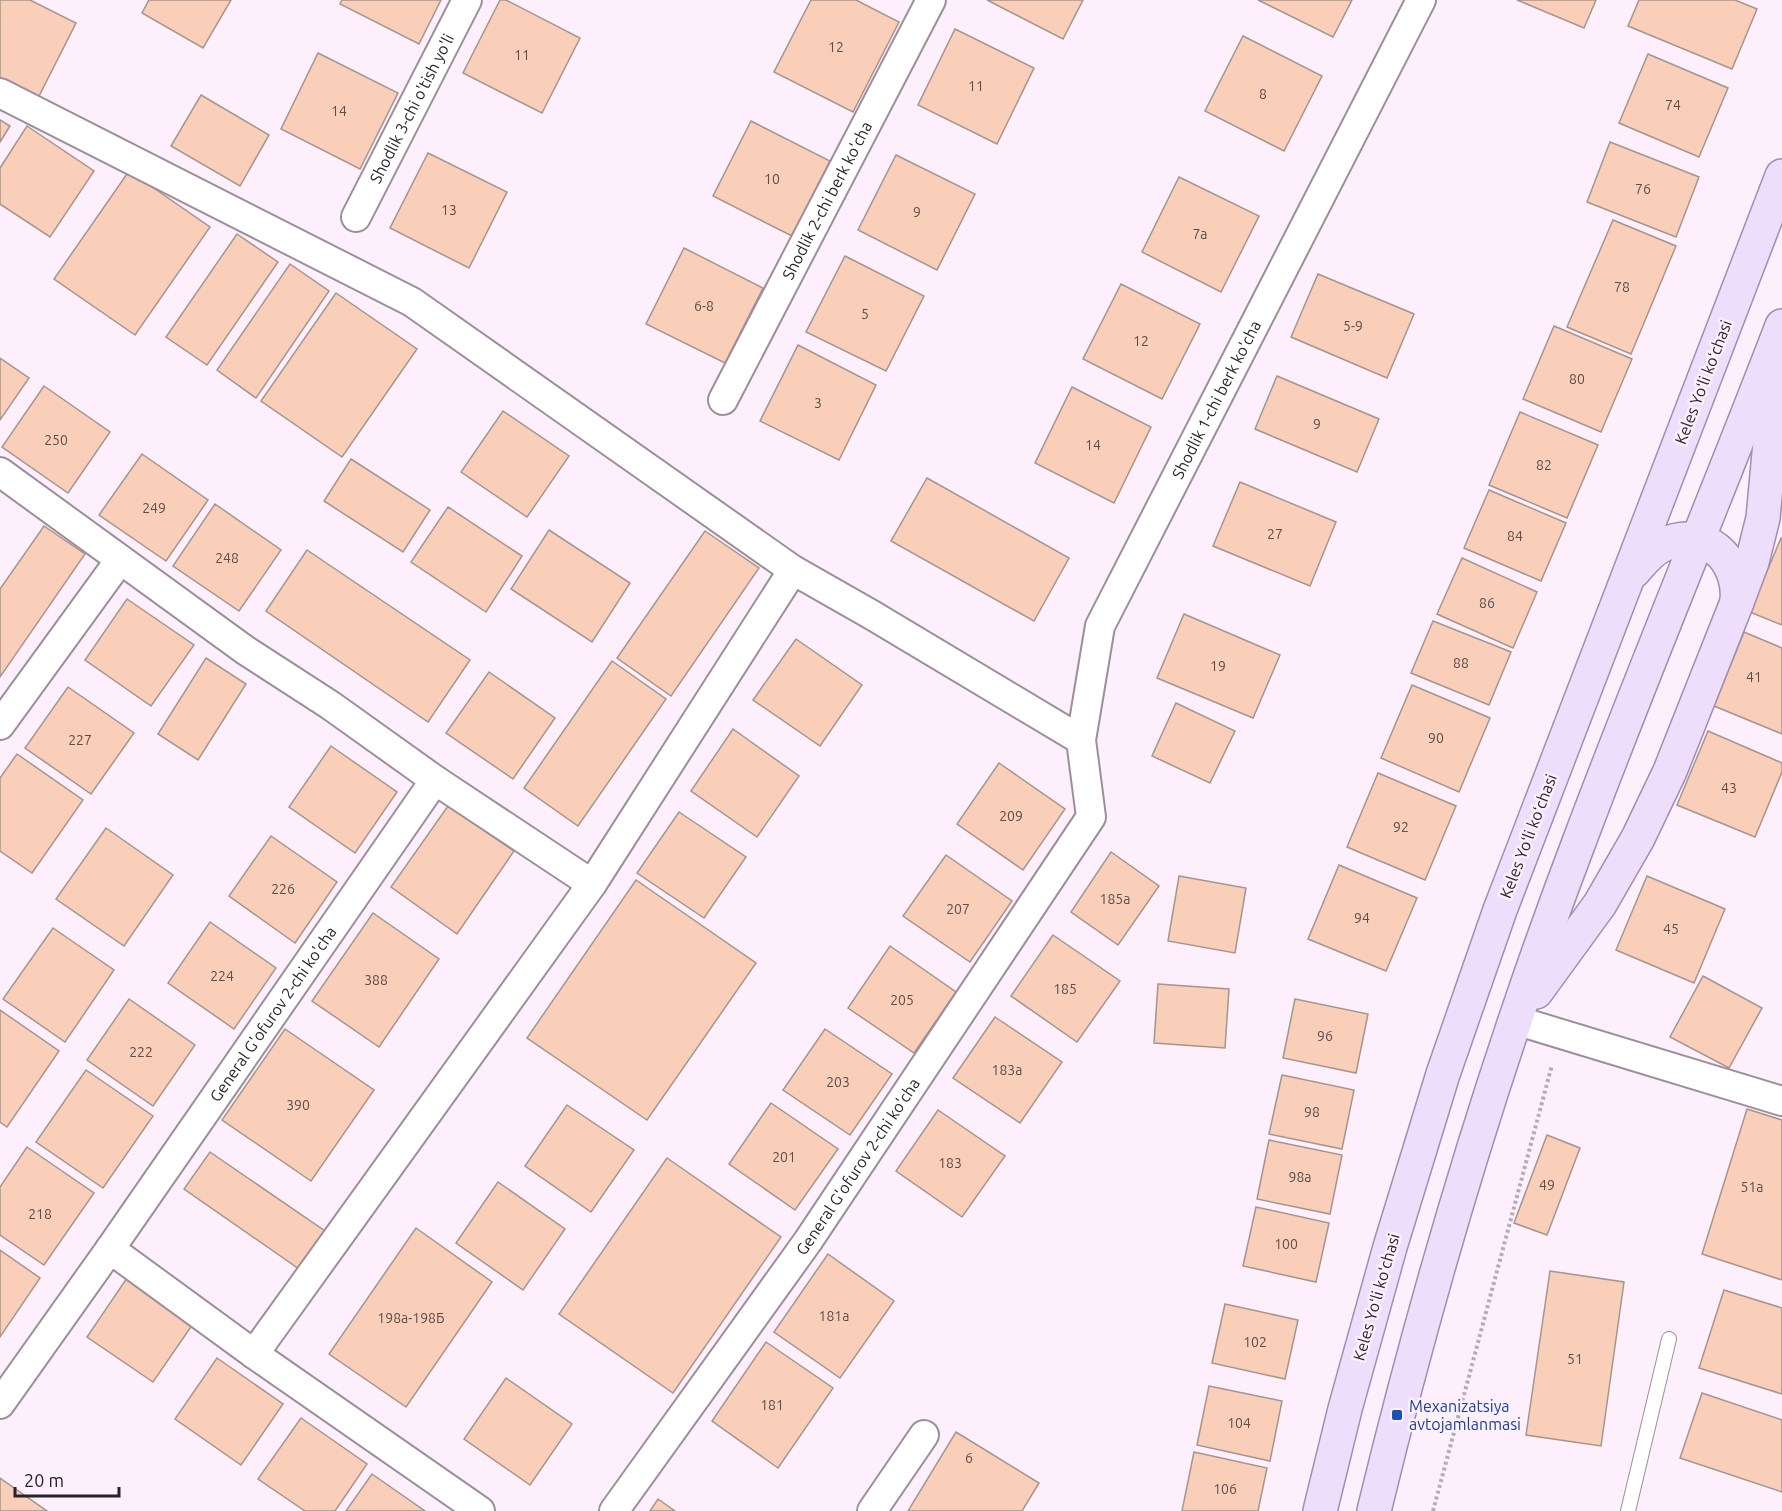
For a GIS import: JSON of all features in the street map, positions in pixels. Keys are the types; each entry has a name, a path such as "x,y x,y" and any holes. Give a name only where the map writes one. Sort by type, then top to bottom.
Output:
{"main road":[{"name":"Keles Yoʻli koʻchasi","path":"1320,1511 1365,1334 1443,1074 1528,832 1782,176"},
{"path":"1374,1511 1397,1415 1441,1256 1515,1020 1578,843 1782,327"},
{"path":"1515,1020 1600,904 1638,838 1670,771 1737,602 1752,562 1763,518 1782,327"},
{"path":"1629,576 1655,549 1663,544 1682,538 1698,539 1722,555 1731,567 1737,584 1737,602"}],"street":[{"name":"Shodlik 3-chi o'tish yo'li","path":"356,217 467,0"},
{"name":"Shodlik 2-chi berk ko'cha","path":"723,400 931,0"},
{"name":"Shodlik 1-chi berk ko'cha","path":"1091,817 1081,740 1100,626 1421,0"},
{"path":"0,93 412,302 793,570 1081,740"},
{"path":"0,472 245,650 330,705 435,780 592,884"},
{"path":"0,725 120,560"},
{"path":"254,1354 592,884 793,570"},
{"name":"General G'ofurov 2-chi ko'cha","path":"0,1404 435,780"},
{"name":"General G'ofurov 2-chi ko'cha","path":"614,1511 808,1241 1091,817"},
{"path":"1515,1020 1782,1101"},
{"path":"110,1249 254,1354 480,1511"},
{"path":"872,1511 924,1435"}],"lane":[{"path":"1628,1511 1669,1339"}],"path":[{"path":"1433,1511 1561,1034"}],"building":[{"path":"0,0 30,0 76,23 38,98 0,79"},
{"path":"149,0 231,0 203,48 142,13"},
{"path":"342,0 441,0 419,44 340,4"},
{"path":"500,0 506,0 580,38 542,113 463,73"},
{"path":"811,0 856,0 899,22 853,112 774,72"},
{"path":"987,0 1083,0 1063,39"},
{"path":"1258,0 1352,0 1333,37"},
{"path":"1517,0 1596,0 1584,28"},
{"path":"1639,0 1735,0 1757,9 1732,69 1628,26"},
{"path":"955,29 1034,68 997,144 918,105"},
{"path":"1243,36 1322,76 1284,151 1205,111"},
{"path":"318,53 398,93 360,169 281,129"},
{"path":"1648,54 1728,88 1699,157 1619,123"},
{"path":"201,95 269,135 240,186 171,146"},
{"path":"0,120 10,126 0,142"},
{"path":"751,121 830,161 792,236 713,196"},
{"path":"27,126 94,171 50,237 0,204 0,168"},
{"path":"1610,142 1699,177 1676,237 1587,202"},
{"path":"428,153 507,192 469,268 390,228"},
{"path":"896,155 975,194 937,270 858,230"},
{"path":"129,171 210,227 135,335 54,279"},
{"path":"1179,177 1259,216 1221,292 1142,252"},
{"path":"1613,220 1676,246 1631,354 1567,327"},
{"path":"237,234 278,262 207,365 166,337"},
{"path":"684,248 763,288 725,363 646,324"},
{"path":"845,256 924,296 886,371 806,332"},
{"path":"290,264 329,291 256,398 217,370"},
{"path":"1318,274 1414,314 1387,378 1291,337"},
{"path":"1121,284 1200,324 1162,399 1083,359"},
{"path":"336,293 417,349 342,457 261,401"},
{"path":"1554,326 1632,359 1601,432 1523,399"},
{"path":"798,345 876,385 839,460 760,421"},
{"path":"0,358 29,378 0,420"},
{"path":"1277,376 1379,419 1357,472 1255,429"},
{"path":"44,386 110,432 68,493 2,447"},
{"path":"1072,387 1151,427 1114,503 1035,463"},
{"path":"503,411 569,456 527,517 461,472"},
{"path":"1520,412 1598,445 1567,518 1489,485"},
{"path":"142,454 208,500 166,561 99,515"},
{"path":"351,459 430,510 403,552 324,501"},
{"path":"927,478 1069,558 1034,621 891,541"},
{"path":"1240,482 1336,522 1310,586 1213,546"},
{"path":"1489,490 1566,523 1541,581 1464,548"},
{"path":"215,504 281,550 239,611 173,566"},
{"path":"448,507 522,556 486,612 411,562"},
{"path":"44,526 85,554 0,677 0,589"},
{"path":"549,530 630,583 592,642 511,589"},
{"path":"705,531 759,568 671,696 617,658"},
{"path":"1782,539 1782,625 1750,612"},
{"path":"307,550 470,660 428,722 266,611"},
{"path":"1462,558 1537,592 1513,648 1437,614"},
{"path":"127,599 194,645 151,706 85,660"},
{"path":"1184,614 1280,655 1253,718 1157,678"},
{"path":"1433,621 1511,652 1489,705 1411,673"},
{"path":"1744,632 1782,648 1782,734 1714,706"},
{"path":"796,639 862,685 820,746 753,700"},
{"path":"206,658 246,684 198,760 158,734"},
{"path":"612,661 666,699 578,826 524,788"},
{"path":"489,672 555,718 513,779 446,733"},
{"path":"1412,685 1490,718 1459,792 1381,758"},
{"path":"68,687 134,733 91,794 25,748"},
{"path":"1176,703 1235,731 1210,783 1152,756"},
{"path":"733,729 799,776 757,837 691,791"},
{"path":"1708,731 1782,763 1782,772 1755,837 1677,805"},
{"path":"331,746 397,792 355,853 289,807"},
{"path":"17,754 83,800 32,873 0,851 0,778"},
{"path":"999,763 1065,809 1023,870 957,824"},
{"path":"1378,773 1456,806 1425,880 1347,847"},
{"path":"448,806 514,851 457,934 391,887"},
{"path":"679,812 746,857 704,918 637,873"},
{"path":"106,828 173,875 124,946 56,899"},
{"path":"271,836 337,882 295,943 229,896"},
{"path":"1111,852 1159,886 1118,945 1071,912"},
{"path":"946,855 1012,901 970,962 903,916"},
{"path":"1339,865 1417,898 1386,971 1308,939"},
{"path":"1179,876 1246,888 1235,953 1168,941"},
{"path":"1647,876 1725,909 1694,983 1616,950"},
{"path":"636,880 756,963 647,1120 527,1038"},
{"path":"373,913 439,959 379,1047 312,1001"},
{"path":"210,922 276,968 234,1029 168,983"},
{"path":"53,928 114,970 65,1042 3,999"},
{"path":"1053,935 1120,981 1077,1042 1011,996"},
{"path":"890,946 956,992 914,1053 848,1008"},
{"path":"1703,976 1762,1008 1729,1068 1670,1037"},
{"path":"1158,984 1229,989 1225,1048 1154,1043"},
{"path":"129,999 195,1045 153,1106 87,1060"},
{"path":"1295,999 1368,1014 1356,1073 1283,1058"},
{"path":"0,1010 59,1051 7,1127 0,1122"},
{"path":"995,1017 1062,1062 1020,1123 953,1078"},
{"path":"285,1029 374,1090 311,1181 222,1120"},
{"path":"825,1029 892,1074 850,1135 783,1090"},
{"path":"86,1070 153,1116 103,1188 36,1142"},
{"path":"1282,1075 1354,1090 1342,1149 1269,1134"},
{"path":"771,1103 838,1149 795,1210 729,1164"},
{"path":"567,1105 634,1150 591,1212 525,1166"},
{"path":"1747,1109 1782,1120 1782,1280 1702,1254"},
{"path":"938,1110 1005,1156 962,1217 896,1171"},
{"path":"1547,1135 1580,1148 1547,1235 1514,1223"},
{"path":"1269,1140 1342,1155 1330,1214 1257,1199"},
{"path":"27,1147 94,1193 44,1265 0,1235 0,1187"},
{"path":"210,1152 325,1231 299,1269 184,1189"},
{"path":"667,1158 781,1237 673,1393 559,1314"},
{"path":"498,1182 565,1229 523,1290 456,1243"},
{"path":"1256,1207 1329,1223 1316,1282 1243,1266"},
{"path":"416,1228 492,1282 406,1407 329,1354"},
{"path":"0,1250 40,1278 0,1337"},
{"path":"828,1254 894,1301 840,1378 774,1332"},
{"path":"1550,1271 1624,1282 1601,1446 1526,1435"},
{"path":"129,1275 195,1321 153,1382 87,1337"},
{"path":"1724,1290 1782,1308 1782,1394 1699,1368"},
{"path":"1225,1304 1298,1320 1285,1379 1212,1363"},
{"path":"766,1342 833,1388 778,1468 712,1421"},
{"path":"217,1358 283,1404 241,1465 175,1419"},
{"path":"506,1378 572,1424 530,1485 464,1439"},
{"path":"1209,1386 1282,1401 1270,1461 1197,1445"},
{"path":"1702,1393 1782,1420 1782,1492 1680,1458"},
{"path":"301,1418 367,1464 335,1511 305,1511 258,1479"},
{"path":"956,1432 1039,1483 1022,1511 908,1511"},
{"path":"1194,1452 1267,1468 1258,1511 1182,1511"},
{"path":"372,1474 425,1511 346,1511"},
{"path":"0,1478 47,1511 0,1511"},
{"path":"658,1499 675,1511 650,1511"}],"place":[{"name":"Mexanizatsiya avtojamlanmasi","path":"1397,1415"}]}
